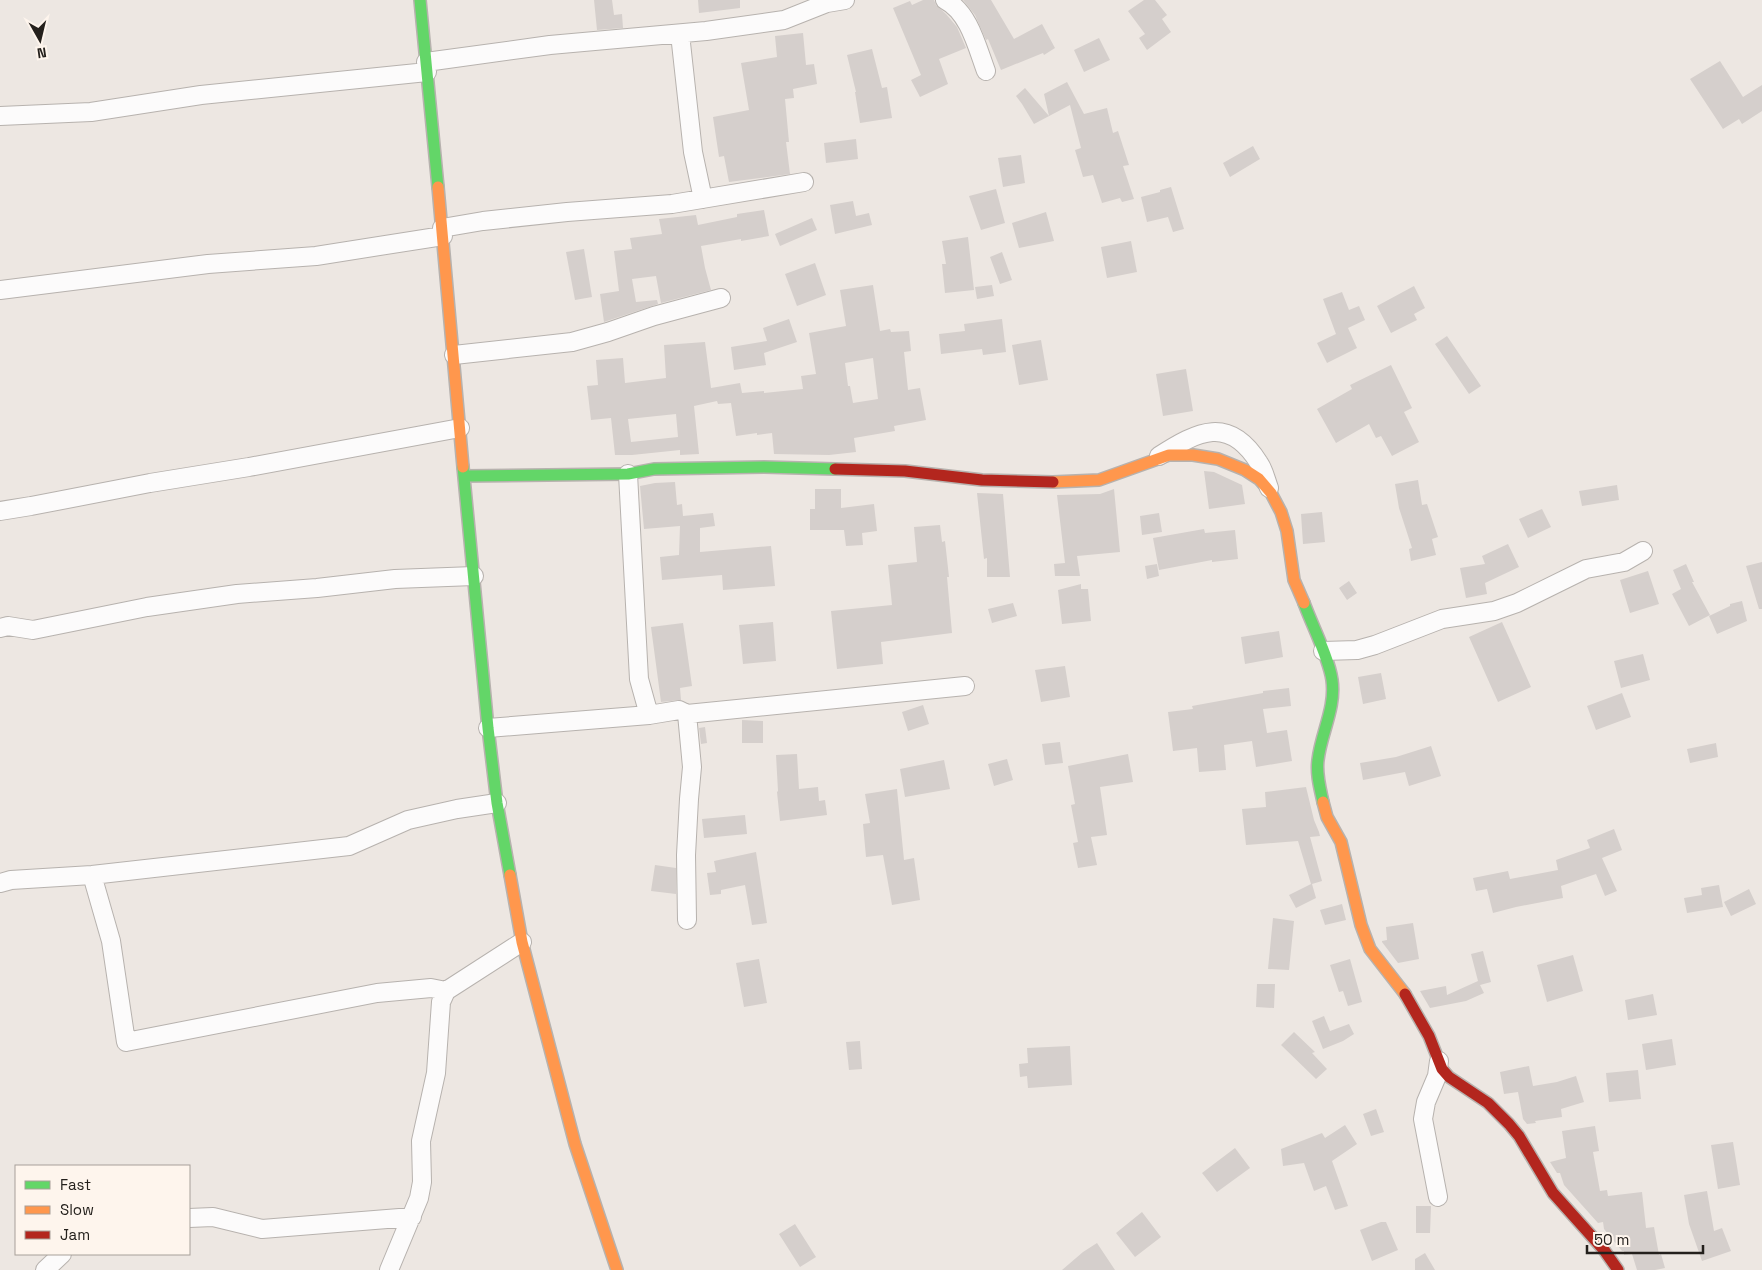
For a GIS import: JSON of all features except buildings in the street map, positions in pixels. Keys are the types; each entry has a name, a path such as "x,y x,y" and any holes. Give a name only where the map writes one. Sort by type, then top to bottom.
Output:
{"street":[{"path":"420,0 488,728 497,803 522,942 575,1144 617,1270"},
{"path":"0,116 91,112 200,95 426,67 550,45 680,34 784,20 827,3 845,0"},
{"path":"944,0 957,8 963,16 986,71"},
{"path":"680,34 693,152 703,199"},
{"path":"0,290 208,264 316,256 442,232 483,221 672,204 804,182"},
{"path":"454,355 579,340 654,316 721,298"},
{"path":"0,511 150,483 249,468 460,428"},
{"path":"1154,459 1180,442 1207,432 1222,432 1234,436 1244,443 1260,464 1270,493"},
{"path":"464,476 628,474 654,470 764,467 905,471 982,480 1074,482 1098,480 1169,455 1193,455 1218,459 1245,470 1258,479 1270,493 1281,512 1287,531 1294,580 1323,651 1332,680 1330,715 1318,757 1317,768 1327,817 1341,842 1361,925 1370,949 1410,1000 1429,1036 1439,1061 1449,1077 1488,1103 1509,1124 1519,1136 1553,1193 1604,1250 1618,1270"},
{"path":"628,474 639,679 649,715"},
{"path":"1323,651 1357,650 1442,619 1494,611 1517,603 1586,569 1624,562 1643,551"},
{"path":"0,628 8,626 33,630 147,607 237,594 317,588 395,579 474,576"},
{"path":"1328,669 1357,650"},
{"path":"488,728 649,715 679,710 687,714 965,686"},
{"path":"687,714 692,766 688,799 687,920"},
{"path":"0,882 92,875 348,846 408,820 457,809 497,803"},
{"path":"92,875 112,941 126,1042 377,993 431,988 446,991"},
{"path":"389,1270 419,1198 422,1182 422,1142 436,1073 441,1002 446,991 522,942"},
{"path":"1438,1197 1423,1119 1426,1102 1437,1076 1439,1061"},
{"path":"190,1218 213,1216 262,1228 412,1216"},
{"path":"45,1270 61,1255"}],"traffic: fast":[{"path":"420,0 438,187"},
{"path":"463,467 488,728 497,803 510,875"},
{"path":"465,476 628,474 654,469 764,467 835,469"},
{"path":"1304,603 1324,652 1333,690 1318,765 1323,802"}],"traffic: slow":[{"path":"438,187 463,467"},
{"path":"1053,482 1099,480 1169,455 1193,455 1218,459 1245,470 1259,479 1271,493 1281,512 1287,531 1294,580 1304,603"},
{"path":"1323,802 1327,817 1341,842 1361,925 1370,949 1405,994"},
{"path":"510,875 522,942 575,1144 617,1270"}],"traffic: jam":[{"path":"835,469 905,471 982,480 1053,482"},
{"path":"1405,994 1429,1036 1442,1069 1449,1077 1488,1103 1509,1124 1519,1136 1553,1193 1604,1250 1618,1270"}]}
